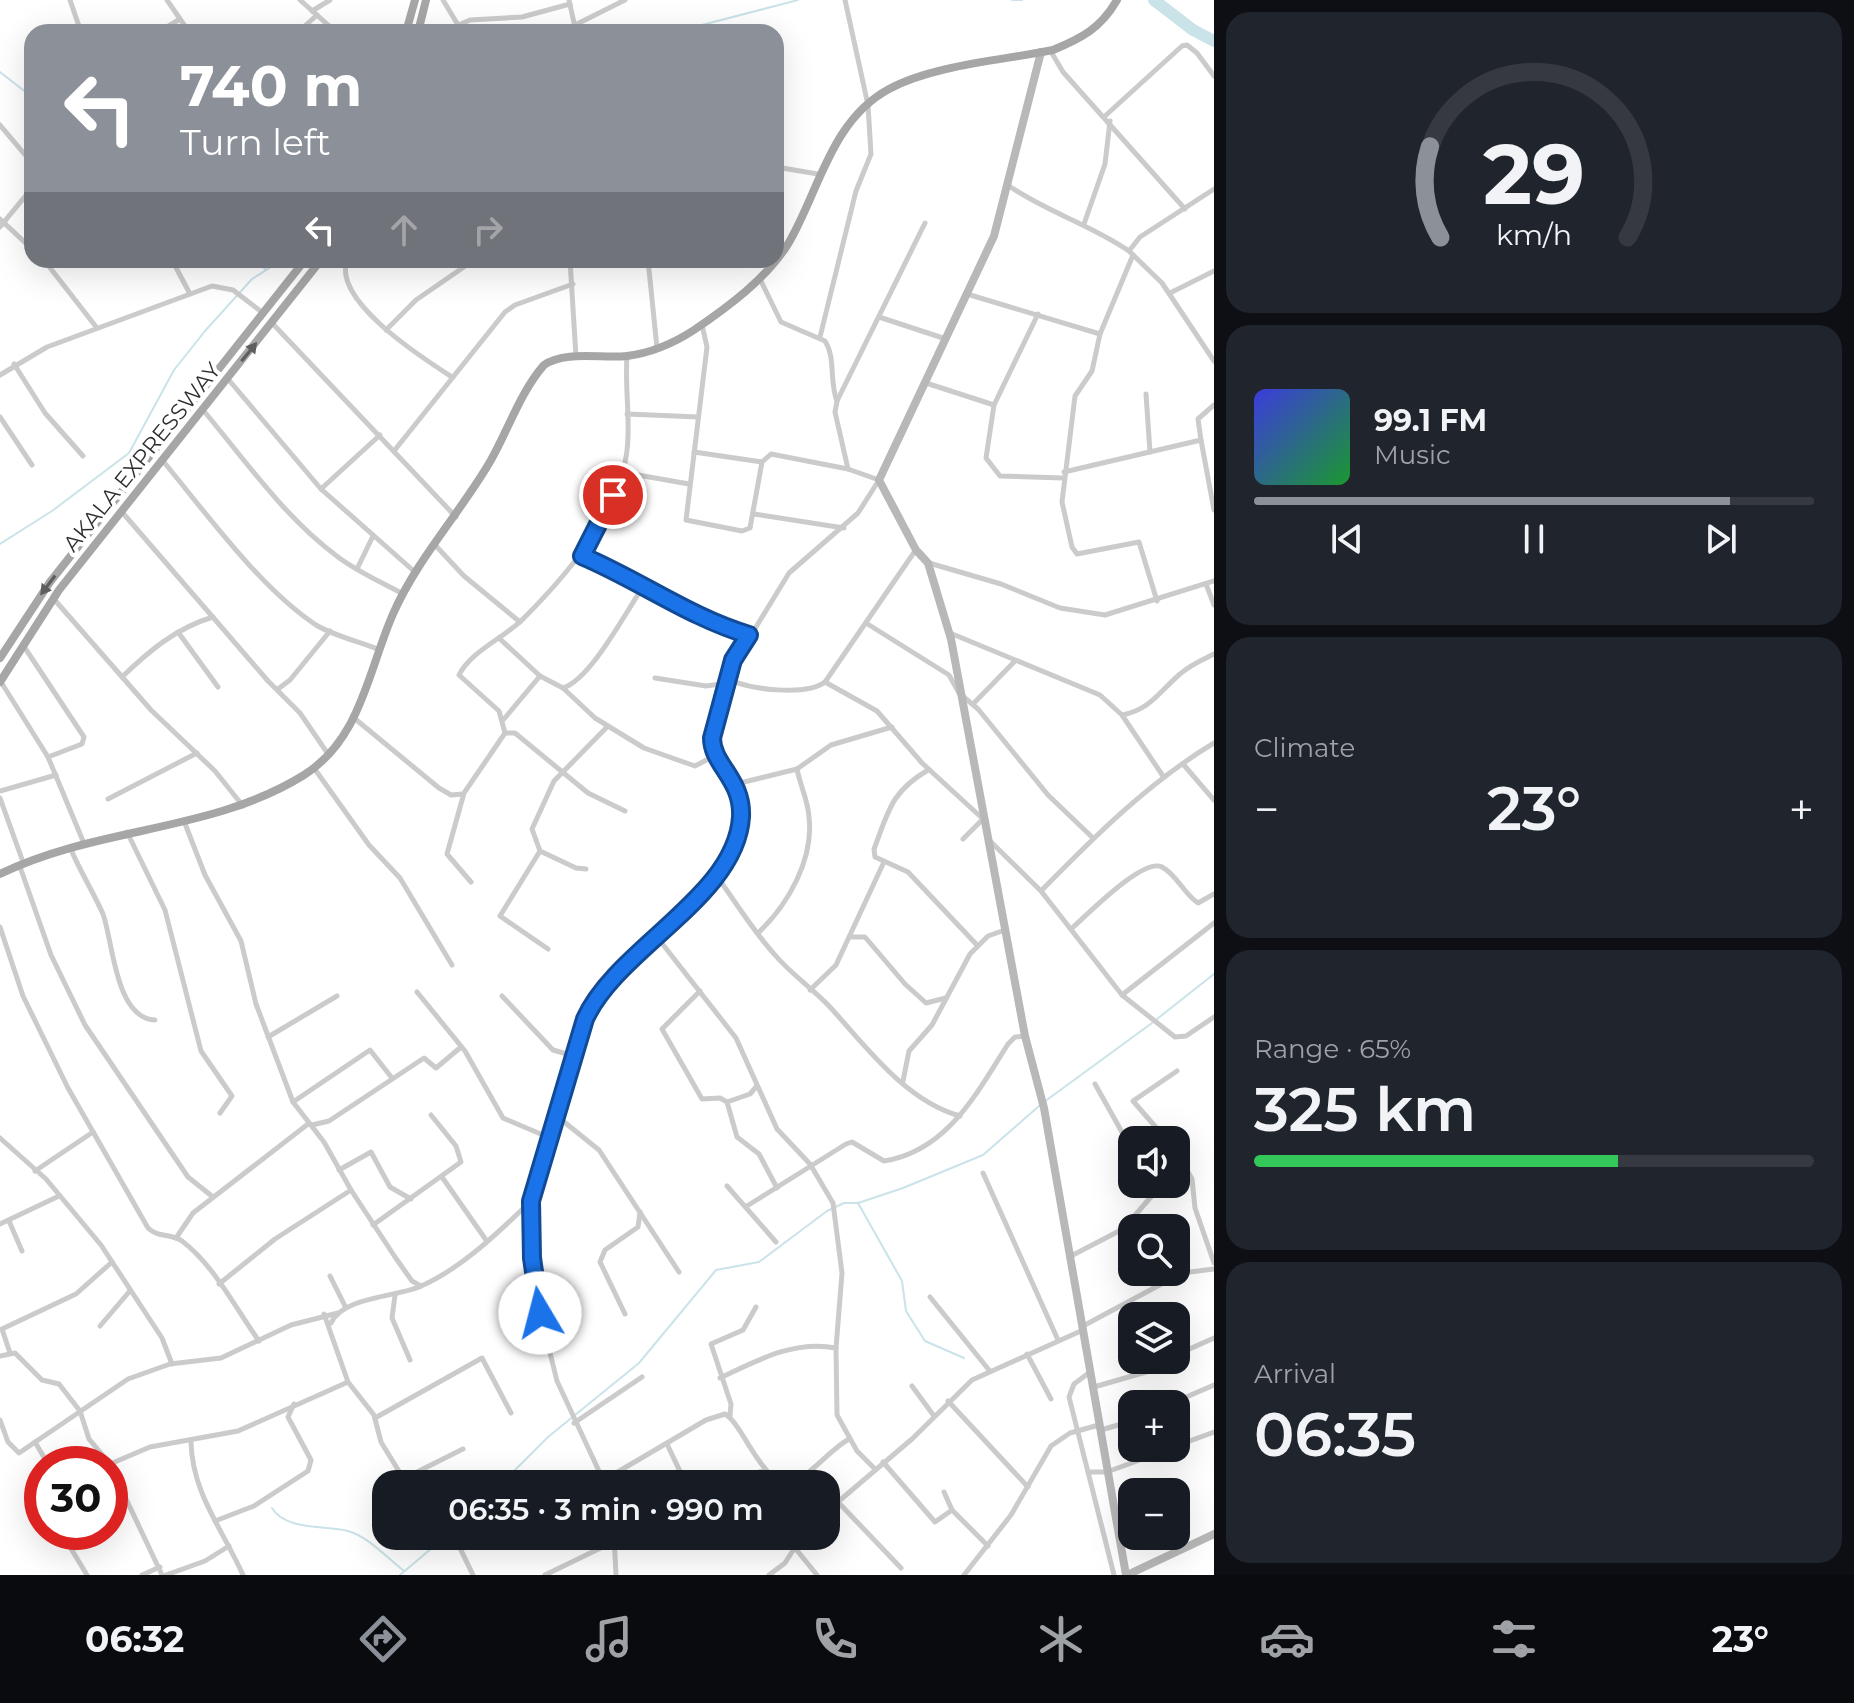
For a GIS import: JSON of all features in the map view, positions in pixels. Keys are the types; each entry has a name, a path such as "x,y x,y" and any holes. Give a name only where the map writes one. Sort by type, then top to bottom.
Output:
{"main road":[{"path":"408,24 415,0"},
{"path":"420,24 426,0"},
{"path":"784,248 833,149 868,105 886,90 912,79 1045,51 1090,35 1117,0"},
{"name":"AKALA EXPRESSWAY","path":"0,658 50,582 299,268"},
{"name":"AKALA EXPRESSWAY","path":"0,681 53,598 315,268"},
{"path":"0,874 21,863 83,841 243,807 314,768 329,755 354,718 404,594 456,518 538,371 550,361 627,356 657,348 702,324 760,279 769,268"},
{"path":"204,390 213,398"}],"street":[{"path":"70,0 78,24"},
{"path":"167,0 183,24"},
{"path":"300,0 327,24"},
{"path":"305,24 330,0"},
{"path":"443,0 457,24"},
{"path":"583,24 625,0"},
{"path":"820,337 856,191 871,154 868,105 845,0"},
{"path":"461,24 482,18 522,17 569,2 575,24"},
{"path":"172,24 180,19"},
{"path":"1105,116 1182,46 1187,45 1197,53 1214,76"},
{"path":"1045,51 1185,209"},
{"path":"599,1470 574,1423 557,1381 540,1313 532,1258 531,1201 574,1056 592,1003 716,875 732,853 741,815 736,784 716,755 712,738 733,660 789,573 844,528 858,513 879,480 994,236 1045,51"},
{"path":"1084,224 1105,164 1110,121"},
{"path":"0,125 24,154"},
{"path":"784,168 818,174"},
{"path":"1009,186 1037,205 1084,224 1131,253 1170,293 1213,358"},
{"path":"1157,601 1139,542 1075,552 1065,524 1064,475 1075,396 1092,371 1100,334 1131,253 1140,237 1214,189"},
{"path":"24,197 1,223 24,242"},
{"path":"848,469 835,412 837,401 925,223"},
{"path":"52,268 97,328"},
{"path":"176,268 190,294"},
{"path":"346,268 351,287 386,330 452,377"},
{"path":"386,330 416,300 462,268"},
{"path":"571,268 576,358"},
{"path":"649,268 657,348"},
{"path":"1170,293 1214,271"},
{"path":"760,279 781,322 820,337 831,354 832,388 837,401"},
{"path":"394,451 505,312 515,305 573,284"},
{"path":"0,375 14,364 97,328 221,285 241,295 264,313"},
{"path":"967,294 1100,334"},
{"path":"1038,314 994,405 986,458 994,472 1008,478 1064,475 1201,440"},
{"path":"879,317 946,339"},
{"path":"272,323 456,518"},
{"path":"702,324 707,347 685,511 687,521 746,532 754,514 762,462 766,456 777,454 848,469 879,480 916,550 928,563 949,633 1025,1036 1041,1095 1127,1575 1214,1534"},
{"path":"471,882 447,854 464,793 505,733 503,720 494,706 459,675 476,655 520,622 582,556 621,472 628,438 627,356"},
{"path":"14,364 45,413 83,456"},
{"path":"228,379 321,489 416,573"},
{"path":"926,383 994,405"},
{"path":"1146,394 1150,452"},
{"path":"1214,405 1198,419 1206,483 1214,510"},
{"path":"203,410 278,503 335,555 404,594"},
{"path":"627,414 698,417"},
{"path":"0,417 32,465"},
{"path":"321,489 380,435"},
{"path":"694,452 762,462"},
{"path":"163,461 216,525 290,605 318,627 380,650"},
{"path":"621,472 689,484"},
{"path":"122,512 278,689 329,755"},
{"path":"754,514 844,528"},
{"path":"357,569 373,536"},
{"path":"436,546 464,576 520,622"},
{"path":"655,678 706,686 728,681 742,687 798,690 825,682 916,550"},
{"path":"582,556 749,635"},
{"path":"928,563 1083,613 1120,613 1214,581"},
{"path":"1206,584 1214,605"},
{"path":"563,688 574,684 589,667 643,587"},
{"path":"53,598 243,807"},
{"path":"122,677 178,632 213,617"},
{"path":"866,623 934,662 949,675 959,693 973,704 1048,795 1093,838"},
{"path":"278,689 331,630"},
{"path":"178,632 218,687"},
{"path":"949,633 1092,690 1122,715 1163,776"},
{"path":"500,639 540,676 563,688 582,708 644,748 689,765 702,765 716,755"},
{"path":"22,644 84,737 82,744 48,757"},
{"path":"1122,715 1134,713 1152,702 1182,672 1214,654"},
{"path":"973,704 1015,661"},
{"path":"503,720 540,676"},
{"path":"0,681 48,757 83,841"},
{"path":"825,682 864,702 892,727 928,770 983,819"},
{"path":"354,718 439,788 451,795 464,793"},
{"path":"586,869 576,868 540,851 532,836 534,823 545,796 562,772 608,726"},
{"path":"736,784 797,769 831,745 892,727"},
{"path":"505,733 515,733 588,793 625,811"},
{"path":"1041,891 1093,838 1163,776 1214,743"},
{"path":"108,799 197,753"},
{"path":"1183,764 1214,800"},
{"path":"314,768 369,845 400,878 452,965"},
{"path":"758,933 783,905 809,845 808,808 797,769"},
{"path":"928,770 905,784 895,795 874,849 875,857 883,864 908,872 977,945"},
{"path":"0,791 56,775"},
{"path":"0,798 51,955 85,1025 188,1177 213,1197"},
{"path":"963,839 983,819"},
{"path":"184,821 205,875 241,941 251,988 293,1102 373,1225 412,1281 421,1286"},
{"path":"126,831 165,910 201,1051 232,1096 220,1113"},
{"path":"985,835 1041,891 1122,995 1177,1038 1214,1017"},
{"path":"70,846 103,914 119,985 141,1015 155,1020"},
{"path":"540,851 500,916 548,949"},
{"path":"810,990 830,974 883,864"},
{"path":"1071,929 1128,879 1152,866 1164,868 1198,903 1214,894"},
{"path":"716,875 773,953 903,1082 934,1104 960,1116"},
{"path":"1122,995 1214,923"},
{"path":"0,927 23,996 93,1132 148,1228 153,1233 176,1238 219,1284 259,1341"},
{"path":"903,1082 909,1051 948,998 977,945 1005,930"},
{"path":"657,937 736,1038 777,1129 810,1164 833,1203 842,1273 836,1348 837,1415 849,1439 875,1469"},
{"path":"850,937 865,937 905,984 926,1003 948,998"},
{"path":"700,991 662,1029 702,1099 727,1102 750,1094 756,1087"},
{"path":"417,992 461,1047 503,1118 550,1138"},
{"path":"268,1037 337,996"},
{"path":"502,996 553,1050 574,1056"},
{"path":"747,1206 810,1164 852,1142 882,1160 931,1143 960,1116 1008,1044 1015,1037 1025,1036"},
{"path":"176,1238 193,1213 310,1124 329,1121 424,1058 434,1067 442,1065 461,1047"},
{"path":"293,1102 370,1050 392,1078"},
{"path":"1155,1126 1133,1101 1177,1071"},
{"path":"1095,1084 1119,1126"},
{"path":"727,1102 737,1137 759,1154 777,1188"},
{"path":"373,1225 442,1177 462,1157 431,1115"},
{"path":"558,1117 599,1150 679,1272"},
{"path":"35,1171 93,1132"},
{"path":"0,1138 59,1196 112,1262 162,1338 172,1364"},
{"path":"339,1170 371,1152 390,1187 411,1199"},
{"path":"983,1173 1058,1340"},
{"path":"840,1498 948,1401 989,1370 1083,1328 1182,1273 1214,1266 1195,1208 1190,1176"},
{"path":"442,1177 486,1240"},
{"path":"727,1186 776,1242"},
{"path":"219,1284 275,1239 351,1190"},
{"path":"0,1224 59,1196"},
{"path":"1070,1257 1123,1229 1151,1198"},
{"path":"330,1324 346,1308 421,1286 454,1267 531,1201"},
{"path":"625,1314 600,1262 605,1250 638,1227 640,1211"},
{"path":"9,1221 22,1251"},
{"path":"10,1353 1,1328 76,1294 112,1262"},
{"path":"330,1276 346,1308"},
{"path":"412,1281 412,1289"},
{"path":"100,1326 129,1292"},
{"path":"395,1294 392,1318 410,1360"},
{"path":"930,1297 989,1370"},
{"path":"756,1307 743,1330 711,1344 731,1404 728,1414 766,1470"},
{"path":"0,1420 16,1453 128,1379 172,1364 221,1358 291,1325 324,1314 338,1313"},
{"path":"324,1314 348,1382 375,1418 381,1442 400,1473 409,1476 463,1449"},
{"path":"1190,1349 1214,1338"},
{"path":"720,1378 785,1349 818,1344 836,1348"},
{"path":"0,1356 15,1353 42,1380 59,1384 80,1411 85,1432 110,1464 150,1447 191,1442 238,1431 348,1382"},
{"path":"1027,1354 1051,1399"},
{"path":"375,1418 482,1358 493,1372 511,1413"},
{"path":"1090,1372 1074,1384 1069,1397 1114,1575"},
{"path":"1093,1387 1139,1374"},
{"path":"574,1423 642,1377"},
{"path":"912,1386 934,1416"},
{"path":"1190,1397 1213,1388"},
{"path":"948,1401 1028,1487"},
{"path":"215,1521 254,1506 308,1471 311,1460 288,1417 295,1403"},
{"path":"625,1470 706,1420 728,1414"},
{"path":"964,1575 1028,1487 1051,1446 1077,1431 1118,1424"},
{"path":"1190,1441 1214,1432"},
{"path":"810,1470 849,1439"},
{"path":"35,1442 37,1446"},
{"path":"191,1442 195,1479 243,1575"},
{"path":"667,1444 679,1470"},
{"path":"883,1462 935,1522 952,1510"},
{"path":"1088,1472 1107,1472 1134,1462"},
{"path":"759,1463 759,1470"},
{"path":"944,1492 952,1510 988,1546"},
{"path":"128,1502 164,1575 205,1561 229,1546"},
{"path":"840,1504 901,1568"},
{"path":"72,1550 87,1575"},
{"path":"461,1550 473,1575"},
{"path":"545,1575 592,1550"},
{"path":"615,1550 616,1575"},
{"path":"769,1575 785,1563 794,1550"},
{"path":"797,1550 817,1575"},
{"path":"142,1575 160,1567"}],"waterway":[{"path":"706,24 798,0"},
{"path":"1012,0 1022,0"},
{"path":"1154,0 1193,30 1214,41"},
{"path":"0,72 24,91"},
{"path":"0,544 52,511 129,453 174,370 252,279 269,268"},
{"path":"1157,1019 1214,974"},
{"path":"1044,1102 1152,1023"},
{"path":"515,1470 548,1437 639,1363 716,1270 759,1262 827,1211 844,1203 858,1203 903,1188 983,1155 1039,1106"},
{"path":"858,1203 902,1281 906,1311 925,1341 964,1358"},
{"path":"272,1508 278,1515 296,1524 356,1534 404,1571"},
{"path":"400,1575 429,1550"}],"route":[{"path":"540,1313 532,1258 531,1201 585,1019 602,990 716,875 732,853 741,815 734,778 712,748 712,738 733,660 749,635 665,600 627,575 582,556 613,495"}]}
